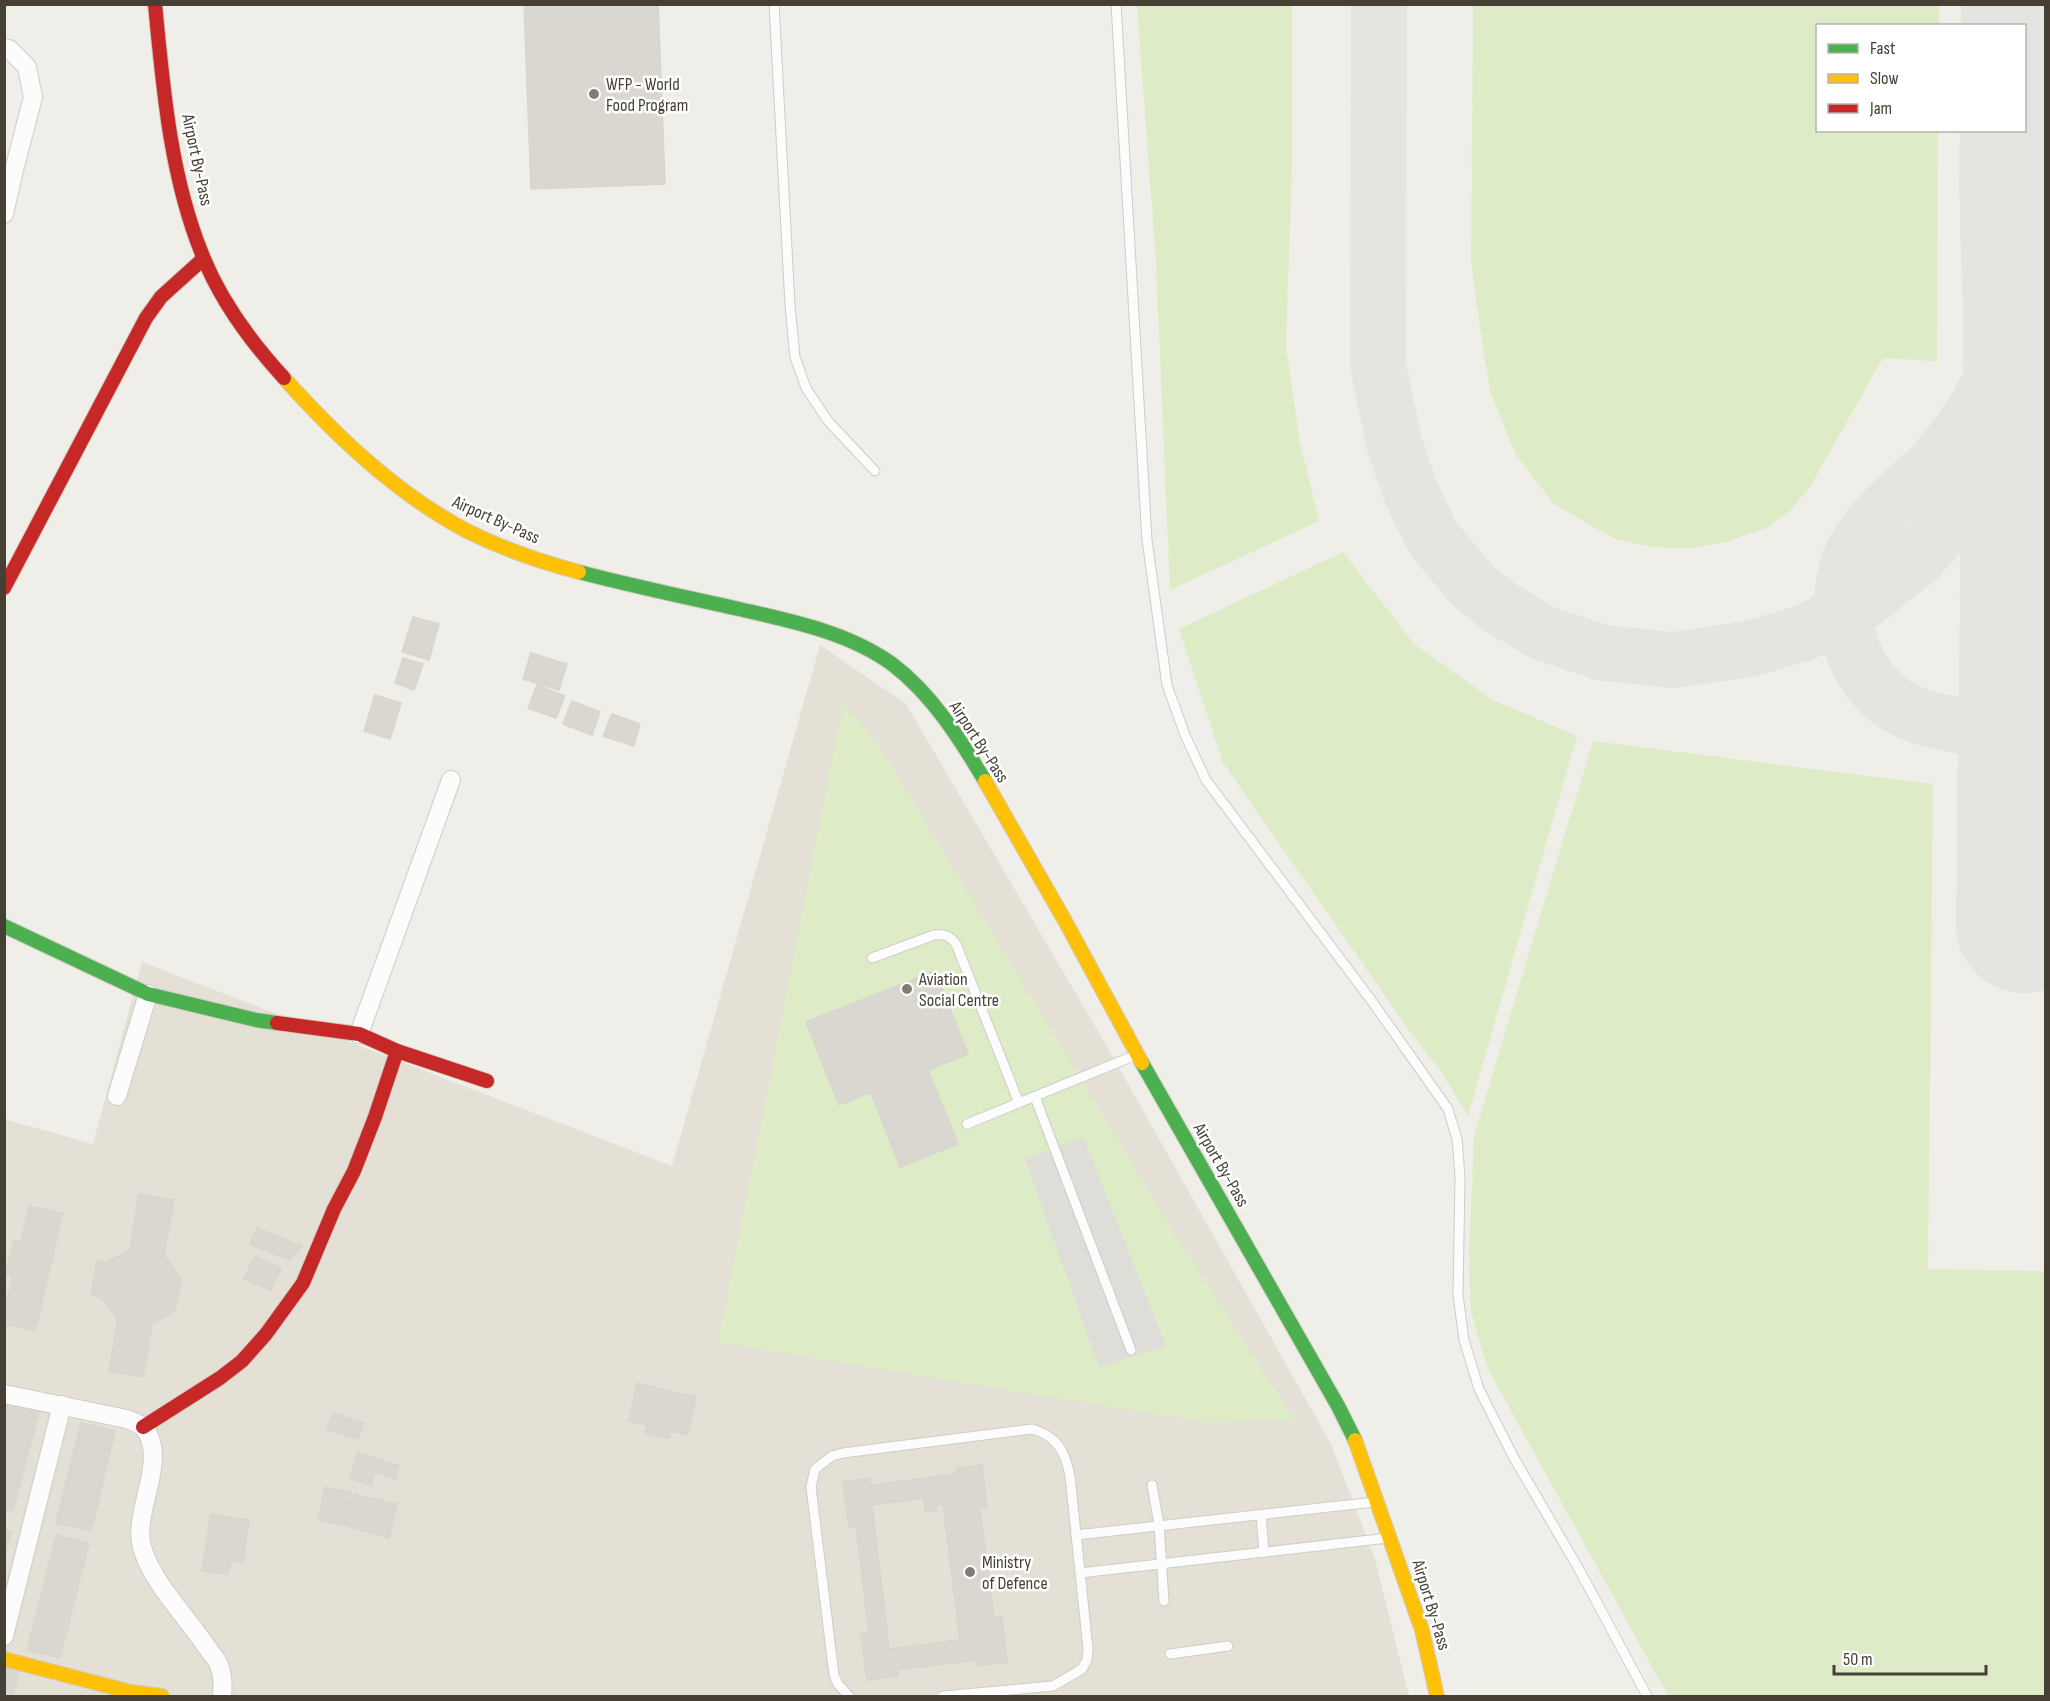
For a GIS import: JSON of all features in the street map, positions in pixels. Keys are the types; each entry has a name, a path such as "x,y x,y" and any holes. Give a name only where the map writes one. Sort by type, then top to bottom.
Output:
{"main road":[{"name":"Airport By-Pass","path":"155,4 161,66 177,166 203,259 244,328 296,392 341,437 378,469 449,521 512,551 606,579 791,620 850,641 888,661 921,691 947,722 971,757 1058,907 1137,1054 1338,1406 1358,1446 1422,1630 1437,1696"},
{"path":"4,588 146,318 161,297 203,259"},
{"path":"4,926 148,994 256,1020 359,1035 397,1051 487,1081"},
{"path":"143,1427 243,1361 303,1283 334,1209 354,1171 397,1051"},
{"path":"4,1659 130,1692 162,1696"}],"street":[{"path":"4,48 9,49 27,67 33,97 4,214"},
{"path":"359,1035 451,780"},
{"path":"117,1096 148,994"},
{"path":"4,1394 127,1419 143,1427 152,1445 152,1462 141,1524 141,1544 153,1574 188,1619 219,1665 223,1683 222,1696"},
{"path":"4,1636 62,1405"}],"lane":[{"path":"774,4 790,305 795,357 806,388 828,421 875,471"},
{"path":"1116,4 1148,540 1167,685 1185,735 1206,780 1371,1000 1448,1109 1457,1139 1460,1176 1458,1295 1464,1340 1479,1389 1514,1458 1580,1571 1647,1696"},
{"path":"872,958 934,935 945,934 951,938 956,944 1019,1103"},
{"path":"967,1124 1137,1054"},
{"path":"1035,1096 1131,1350"},
{"path":"849,1696 838,1684 834,1675 811,1486 815,1469 822,1462 843,1452 1032,1429 1045,1433 1056,1441 1067,1463 1077,1535 1088,1649 1087,1660 1082,1669 1053,1686 943,1696"},
{"path":"1152,1485 1159,1525 1164,1601"},
{"path":"1077,1535 1377,1501"},
{"path":"1261,1515 1264,1552"},
{"path":"1080,1573 1390,1537"},
{"path":"1170,1654 1228,1646"}],"shaded area":[{"path":"820,645 906,704 1105,1043 1331,1444 1375,1559 1409,1696 5,1696 4,1119 93,1144 142,962 672,1166"},
{"path":"1083,1137 1166,1346 1099,1367 1025,1159"}],"green space":[{"path":"1137,5 1292,5 1292,165 1286,346 1300,442 1319,521 1170,590 1156,264"},
{"path":"1473,5 1939,5 1939,24 1816,24 1816,132 1938,132 1937,361 1883,358 1811,485 1790,511 1766,528 1726,542 1693,548 1651,547 1613,538 1554,504 1516,455 1490,391 1471,261"},
{"path":"1343,552 1414,644 1493,700 1577,736 1468,1116 1442,1073 1408,1029 1223,763 1179,629"},
{"name":"Aviation Social Centre","path":"843,704 879,745 1174,1233 1295,1420 1203,1422 718,1342"},
{"path":"1593,741 1933,784 1928,1269 2045,1271 2045,1696 1668,1696 1487,1367 1471,1313 1469,1256 1474,1136"}],"building":[{"name":"WFP - World Food Program","path":"524,4 658,4 665,184 531,189"},
{"path":"413,617 439,624 429,660 402,652"},
{"path":"531,653 567,664 559,690 523,679"},
{"path":"403,658 423,664 414,690 395,683"},
{"path":"537,685 565,696 556,718 528,708"},
{"path":"375,695 401,703 390,739 364,731"},
{"path":"572,701 600,712 592,735 563,724"},
{"path":"612,714 640,724 634,746 603,736"},
{"path":"935,971 968,1054 928,1070 958,1144 900,1167 871,1092 839,1105 806,1022"},
{"path":"139,1194 174,1200 164,1255 181,1279 175,1310 152,1324 143,1377 109,1371 118,1320 101,1297 91,1295 97,1261 106,1263 130,1250"},
{"path":"29,1206 63,1213 35,1331 4,1324 4,1312 13,1276 6,1274 14,1240 21,1242"},
{"path":"257,1228 302,1246 290,1260 250,1244"},
{"path":"255,1256 281,1268 271,1290 244,1279"},
{"path":"637,1383 696,1397 687,1435 670,1431 669,1438 645,1433 647,1425 629,1421"},
{"path":"4,1399 40,1407 13,1511 4,1509"},
{"path":"333,1413 364,1423 358,1439 327,1429"},
{"path":"81,1423 115,1431 91,1531 56,1523"},
{"path":"358,1452 399,1466 395,1479 375,1472 371,1485 350,1478"},
{"name":"Ministry of Defence","path":"982,1465 987,1507 980,1508 994,1617 1002,1616 1007,1662 977,1666 976,1660 897,1670 898,1676 867,1680 861,1634 869,1633 856,1527 849,1528 843,1482 870,1478 871,1485 956,1474 956,1468","holes":["924,1498 925,1512 937,1511 936,1505 943,1504 960,1640 889,1649 872,1505"]},
{"path":"325,1487 351,1492 344,1525 318,1520"},
{"path":"354,1494 397,1504 389,1538 344,1525"},
{"path":"211,1514 249,1520 243,1562 231,1561 228,1574 202,1571"},
{"path":"4,1530 11,1531 4,1556"},
{"path":"56,1535 89,1543 60,1658 27,1650"},
{"path":"4,1664 20,1668 13,1696 4,1695"}],"taxiway":[{"path":"1379,4 1378,365 1394,443 1411,493 1433,538 1473,586 1501,608 1543,633 1604,653 1674,660 1749,649 1804,633 1864,601 1917,559 1974,492 1993,455 2012,404 2031,321"},
{"path":"2027,187 2025,259 2020,296 2005,349 1981,398 1951,443 1931,468 1886,509 1855,549 1846,572 1843,609 1851,646 1869,679 1896,705 1913,714 1957,725 1974,725 2007,716 2046,697"},
{"path":"2030,400 2046,470"}],"runway":[{"path":"2024,925 2031,321 2027,187 2029,4"}],"traffic: fast":[{"path":"579,572 799,623 838,636 875,653 892,664 920,689 955,733 985,781"},
{"path":"4,926 148,994 277,1023"},
{"path":"1142,1063 1338,1406 1355,1440"}],"traffic: slow":[{"path":"284,378 347,443 416,500 481,538 536,559 579,572"},
{"path":"985,781 1142,1063"},
{"path":"1355,1440 1422,1630 1437,1696"},
{"path":"4,1659 131,1692 162,1696"}],"traffic: jam":[{"path":"155,4 169,130 191,224 209,271 227,304 248,335 284,378"},
{"path":"4,588 146,318 161,297 203,259"},
{"path":"277,1023 359,1034 397,1051 487,1081"},
{"path":"143,1427 220,1378 242,1361 266,1334 303,1283 334,1209 354,1171 397,1051"}],"place":[{"name":"WFP - World Food Program","path":"594,94"},
{"name":"Aviation Social Centre","path":"907,989"},
{"name":"Ministry of Defence","path":"970,1572"}]}
